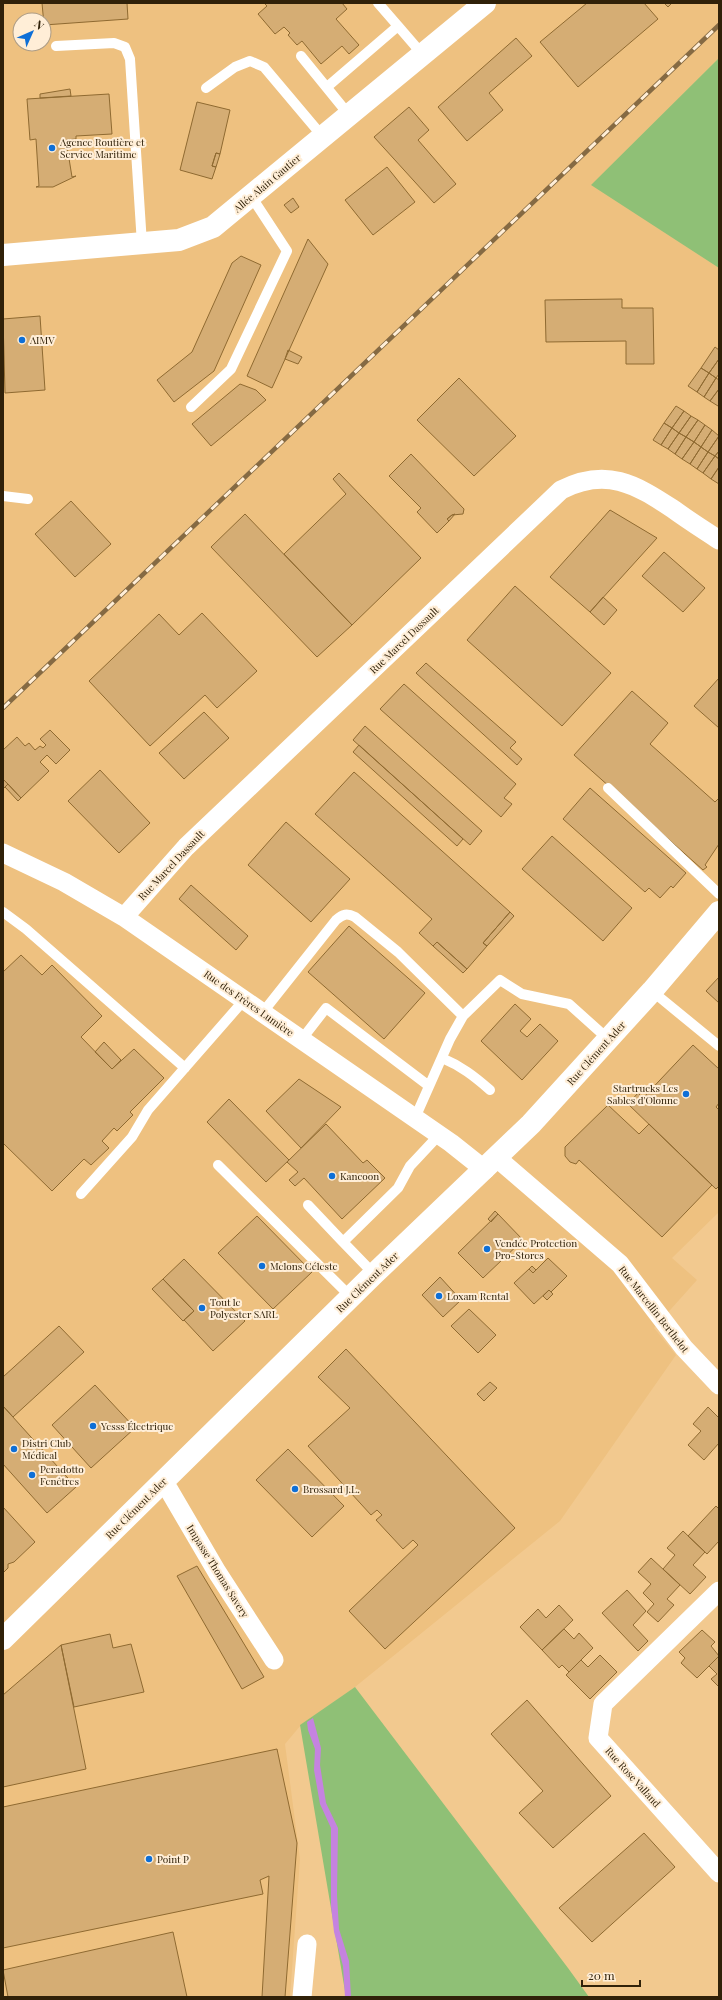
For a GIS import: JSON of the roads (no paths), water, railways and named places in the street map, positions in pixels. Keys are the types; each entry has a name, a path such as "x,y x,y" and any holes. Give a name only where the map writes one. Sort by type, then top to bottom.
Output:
{"street":[{"name":"Allée Alain Gautier","path":"3,255 179,240 213,227 485,3"},
{"name":"Rue Marcel Dassault","path":"124,916 186,847 562,490 575,484 591,480 619,481 632,484 650,494 719,540"},
{"name":"Rue des Frères Lumière","path":"3,853 64,882 124,916 439,1135 491,1164"},
{"name":"Rue Clément Ader","path":"3,1639 374,1274 491,1164 538,1116 652,991 719,912"},
{"name":"Rue Marcellin Berthelot","path":"491,1164 620,1264 684,1348 719,1384"},
{"name":"Impasse Thomas Savery","path":"162,1483 169,1490 217,1572 274,1660"},
{"name":"Rue Rose Valland","path":"716,1600 603,1704 598,1738 719,1873"},
{"path":"302,1997 307,1944"}],"lane":[{"path":"378,3 423,55"},
{"path":"327,87 398,26"},
{"path":"56,46 114,42 126,47 130,58 142,244"},
{"path":"301,56 350,115"},
{"path":"206,88 235,67 250,61 264,67 323,137"},
{"path":"191,407 231,369 287,251 251,196"},
{"path":"3,496 28,499"},
{"path":"608,788 719,894"},
{"path":"3,912 26,929 186,1068"},
{"path":"263,1012 336,920 341,915 348,914 355,917 398,952 463,1016"},
{"path":"415,1118 450,1039 463,1016 500,980 522,994 569,1004 608,1039"},
{"path":"652,991 719,1046"},
{"path":"81,1194 132,1137 148,1110 245,999"},
{"path":"302,1039 326,1008 429,1086"},
{"path":"442,1058 457,1064 471,1073 490,1090"},
{"path":"343,1242 398,1188 410,1166 439,1135"},
{"path":"218,1165 351,1298"},
{"path":"308,1205 374,1274"}],"railway":[{"path":"3,708 719,25"}],"place":[{"name":"Agence Routière et Service Maritime","path":"52,148"},
{"name":"AIMV","path":"22,340"},
{"name":"Startrucks Les Sables d'Olonne","path":"686,1094"},
{"name":"Kancoon","path":"332,1176"},
{"name":"Vendée Protection Pro-Stores","path":"487,1249"},
{"name":"Melons Céleste","path":"262,1266"},
{"name":"Loxam Rental","path":"439,1296"},
{"name":"Tout le Polyester SARL","path":"202,1308"},
{"name":"Yesss Électrique","path":"93,1426"},
{"name":"Distri Club Médical","path":"14,1449"},
{"name":"Peradotto Fenêtres","path":"32,1475"},
{"name":"Brossard J.L.","path":"295,1489"},
{"name":"Point P","path":"149,1859"}]}
